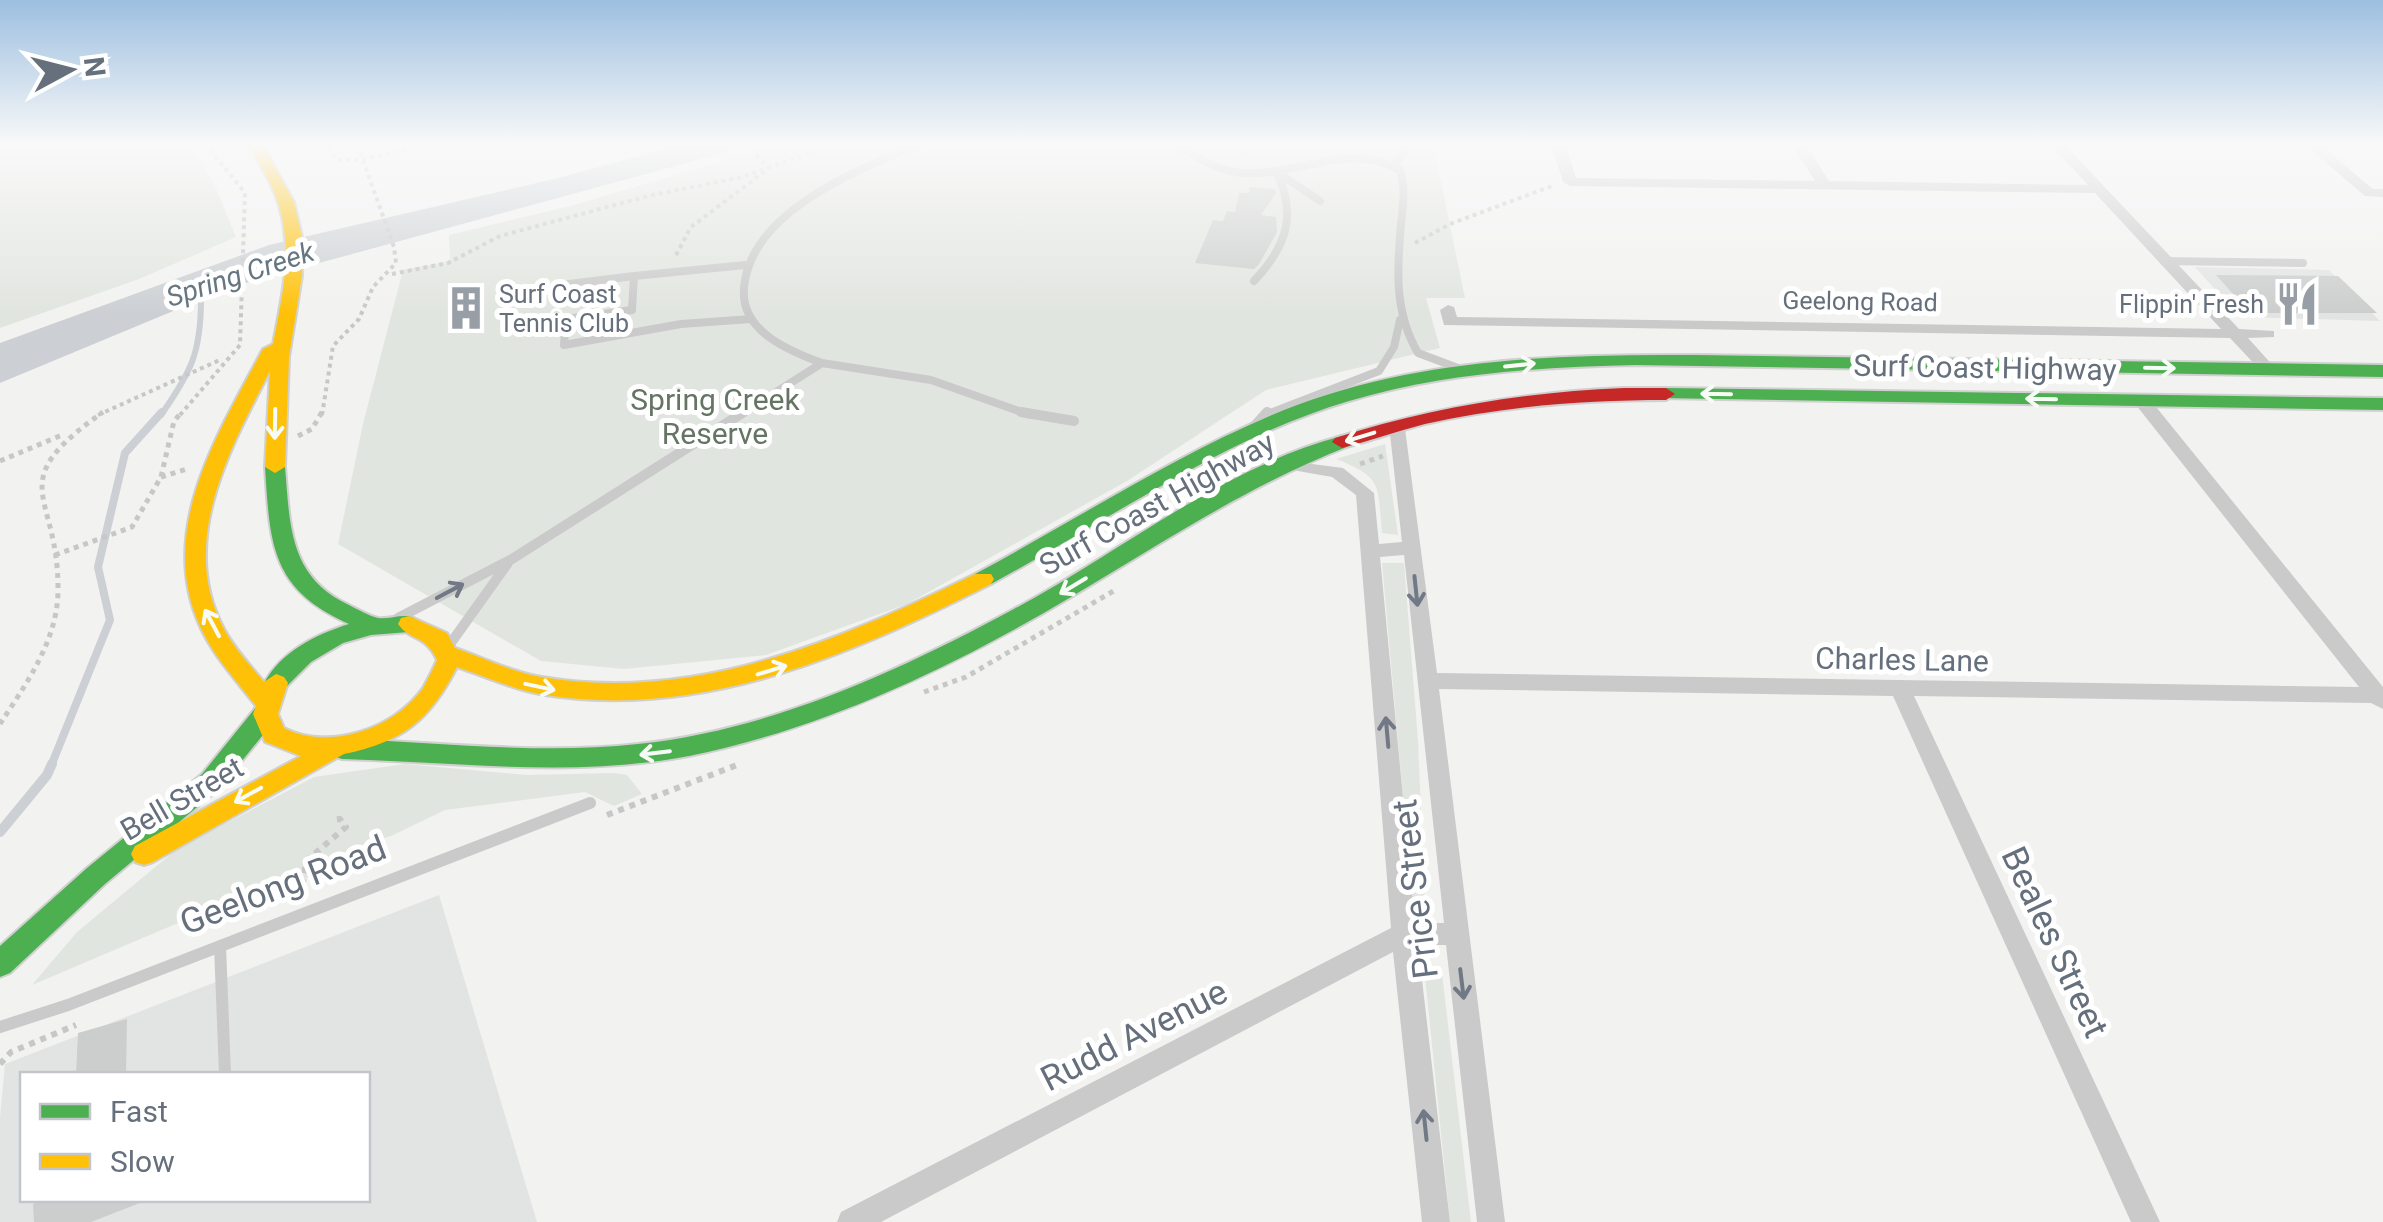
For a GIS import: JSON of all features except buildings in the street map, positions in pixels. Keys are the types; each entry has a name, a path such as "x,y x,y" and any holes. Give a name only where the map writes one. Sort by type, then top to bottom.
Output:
{"main road":[{"path":"284,327 204,495 194,553 198,588 208,620 266,708 270,729 282,742 301,749 338,750 371,741 421,711 448,673 448,652 439,637 426,629 380,624 313,592 293,568 279,506 274,443 284,327 295,277 293,224 286,200"},
{"name":"Surf Coast Highway","path":"448,652 528,685 590,694 676,690 761,673 856,641 914,615 1248,433 1321,403 1369,389 1469,370 1615,360 2383,371"},
{"path":"2113,367 2142,401"},
{"path":"2268,369 2305,402"},
{"name":"Surf Coast Highway","path":"338,750 410,748 516,757 592,758 668,751 733,736 967,642 1056,596 1225,494 1286,464 1399,437 1497,402 1609,392 2383,404"},
{"path":"266,708 274,686 304,654 326,641 380,624"},
{"name":"Bell Street","path":"0,964 62,906 211,781 266,708"},
{"name":"Bell Street","path":"62,906 160,845 338,750"}],"street":[{"path":"2106,200 2268,369"},
{"name":"Geelong Road","path":"1450,322 2268,334"},
{"path":"2142,401 2380,699"},
{"name":"Price Street","path":"1399,437 1491,1222"},
{"path":"1286,464 1340,474"},
{"name":"Price Street","path":"1340,474 1365,493 1404,934 1436,1222"},
{"path":"1372,551 1412,548"},
{"name":"Charles Lane","path":"1426,681 2380,699"},
{"name":"Beales Street","path":"1900,691 2146,1222"},
{"name":"Rudd Avenue","path":"850,1222 1404,934 1456,934"}],"lane":[{"path":"811,200 761,239 745,266 743,295 751,319 774,341 822,363 932,380 1016,413 1048,422 1074,421"},
{"path":"1254,281 1268,266 1289,228 1290,200"},
{"path":"1248,433 1267,412 1379,371 1394,346 1401,317 1404,200"},
{"path":"2164,260 2304,263"},
{"path":"561,285 745,266"},
{"path":"634,276 632,310 566,319 564,346 644,334 690,321 751,319"},
{"path":"1401,317 1418,353 1442,365 1469,370"},
{"path":"380,624 512,558 822,363"},
{"path":"448,652 512,558"},
{"name":"Geelong Road","path":"0,1027 590,803"},
{"path":"220,946 225,1072"}],"path":[{"path":"55,555 124,531 136,521 161,477 174,421 240,345 245,200"},
{"path":"274,443 305,433 317,424 324,409 333,346 359,318 373,287 396,263 376,200"},
{"path":"389,274 448,263 500,236 642,200"},
{"path":"676,263 678,246 688,231 731,200"},
{"path":"1401,250 1450,224 1510,200"},
{"path":"42,455 72,431 126,399 225,358"},
{"path":"0,461 72,431"},
{"path":"1340,474 1399,437"},
{"path":"161,477 196,466"},
{"path":"0,724 50,643 58,580 55,555 33,501"},
{"path":"915,696 966,676 1122,586"},
{"path":"599,818 742,763"},
{"path":"302,915 303,861 346,828 343,820 331,820"},
{"path":"0,1064 11,1052 81,1024"}],"shaded area":[{"path":"2195,267 2329,270 2380,321 2240,317"},
{"path":"439,895 537,1222 0,1222 0,1117 5,1064"}],"green space":[{"path":"0,200 221,200 236,237 139,279 0,328"},
{"name":"Spring Creek Reserve","path":"591,200 1445,200 1465,298 1426,298 1440,348 1266,390 1127,481 907,604 766,655 624,669 541,661 338,544 363,424 403,270 450,261 449,235"},
{"path":"1385,444 1398,535 1382,533 1378,494 1370,478 1336,459"},
{"path":"1382,563 1404,563 1418,741 1425,907 1413,908"},
{"path":"405,764 527,775 614,773 627,775 642,794 614,806 585,792 445,810 363,845 316,875 178,923 32,985 77,932 177,849 314,777"},
{"path":"1442,973 1471,1222 1450,1222 1425,976"}],"water":[{"name":"Spring Creek","path":"463,200 551,200 231,287 0,383 0,343 269,245"}],"waterway":[{"path":"161,415 192,361 199,334 201,299"},
{"path":"51,766 110,620 98,567 125,453 162,412"},
{"path":"0,832 52,764"}],"traffic: fast":[{"path":"983,579 1248,433 1341,397 1457,371 1636,360 2383,371"},
{"path":"1666,394 2383,404"},
{"path":"342,749 601,757 688,746 787,720 884,683 977,638 1218,499 1342,442"},
{"path":"275,467 281,530 296,574 319,599 372,625"},
{"path":"276,683 303,656 335,637 371,627 409,624"},
{"path":"0,964 96,876 211,781 266,713"}],"traffic: slow":[{"path":"275,467 280,357 294,276 295,241 285,200"},
{"path":"267,703 228,654 209,622 197,587 195,552 199,516 209,481 272,349"},
{"path":"449,655 544,686 602,692 660,690 716,682 826,650 983,579"},
{"path":"276,683 265,714 274,735 297,746 329,748 365,740 400,723 430,696 449,660 439,639 409,624"},
{"path":"144,854 334,750"}],"traffic: jam":[{"path":"1342,442 1422,419 1502,404 1583,396 1666,394"}],"place":[{"name":"Flippin' Fresh","path":"2297,304"},
{"name":"Surf Coast Tennis Club","path":"466,308"}]}
